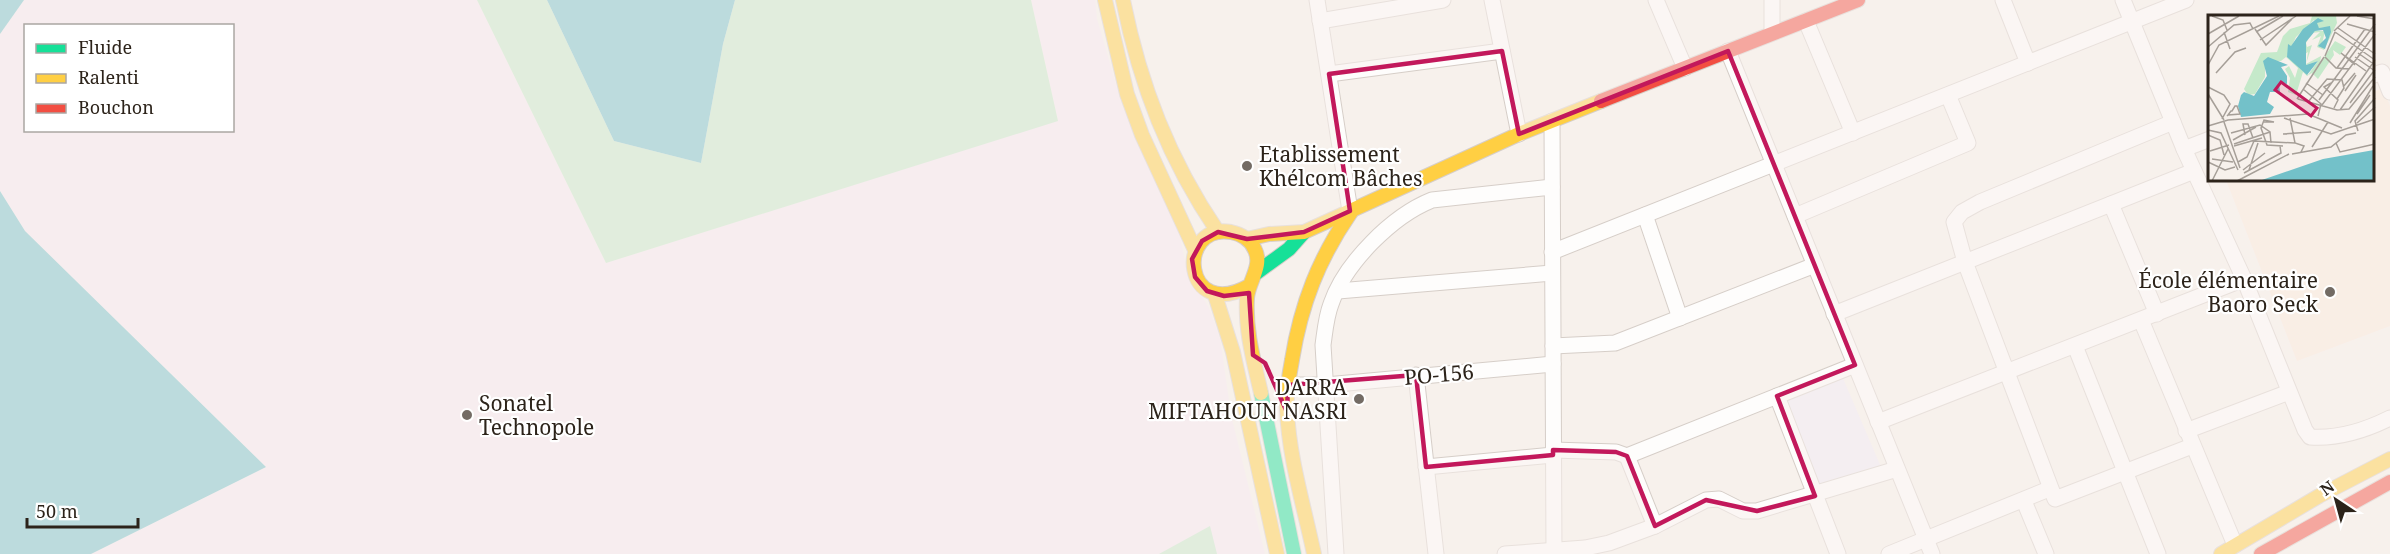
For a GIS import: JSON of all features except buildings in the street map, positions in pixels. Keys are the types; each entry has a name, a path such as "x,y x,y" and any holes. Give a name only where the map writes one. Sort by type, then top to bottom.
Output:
{"main road":[{"path":"1105,0 1127,94 1142,135 1195,250"},
{"path":"1123,0 1136,63 1151,113 1184,184 1218,232"},
{"path":"1247,239 1269,234 1304,232 1519,134 1858,0"},
{"path":"1278,381 1310,282 1331,240 1351,211"},
{"path":"1249,286 1234,295 1215,295 1200,285 1195,277 1192,259 1195,250 1202,241 1218,232 1231,231 1247,239 1256,251 1256,273"},
{"path":"1294,554 1247,316 1249,286 1256,273 1289,249 1304,232"},
{"path":"1215,295 1233,352 1277,554"},
{"path":"1253,355 1265,363 1278,381 1287,412 1314,554"},
{"path":"2221,554 2390,459"},
{"path":"2261,554 2390,482"}],"street":[{"path":"1317,0 1351,211"},
{"path":"1320,21 1404,3 1443,0"},
{"path":"1492,0 1519,134"},
{"path":"1656,0 1685,68"},
{"path":"1772,33 1773,0"},
{"path":"2003,0 2028,63"},
{"path":"2124,0 2184,149 2244,279 2289,392 2310,436 2356,432 2390,418"},
{"path":"1552,252 2186,0"},
{"path":"1806,21 1853,133"},
{"path":"1329,75 1502,51"},
{"path":"1728,51 1929,547"},
{"path":"2375,74 2382,72 2390,92"},
{"path":"1795,216 1968,143 1948,95"},
{"path":"1552,121 1554,552"},
{"path":"2173,122 1962,212 1954,222 1965,262 2055,500 2192,447"},
{"path":"2184,149 2208,140"},
{"path":"1834,314 2194,171"},
{"path":"1336,554 1323,345 1327,315 1338,291 1366,246 1416,206 1432,200 1552,188"},
{"path":"2111,204 2157,314"},
{"path":"1645,215 1680,318"},
{"path":"1553,346 1615,344 1815,265"},
{"path":"1338,291 1552,273"},
{"path":"1878,422 2244,279"},
{"path":"2141,320 2192,447 2235,545"},
{"path":"2075,345 2158,554"},
{"name":"PO-156","path":"1278,381 1326,385 1553,364"},
{"path":"1426,467 1553,452 1616,452 1627,456 1855,365"},
{"path":"1416,375 1436,554"},
{"path":"2186,431 2289,392"},
{"path":"1777,396 1838,554"},
{"path":"1627,456 1655,526"},
{"path":"1505,554 1554,552 1609,543 1655,526 1706,500 1719,499 1743,511 1757,511 1815,496 1898,469"},
{"path":"1889,554 1929,547 2049,489"},
{"path":"2025,501 2046,554"}],"highlighted area":[{"path":"1502,51 1519,134 1728,51 1855,365 1777,396 1815,496 1757,511 1706,500 1655,526 1627,456 1616,452 1553,450 1553,455 1426,467 1416,375 1288,385 1287,412 1265,363 1253,355 1249,293 1224,296 1207,291 1195,277 1192,259 1202,241 1218,232 1247,239 1304,232 1350,211 1329,74"}],"shaded area":[{"path":"24,0 477,0 606,263 1058,120 1031,0 1095,0 1097,19 1122,105 1176,218 1187,271 1209,308 1220,338 1231,415 1265,554 91,554 266,467 25,231 0,191 0,34"},
{"path":"2383,88 2390,106 2390,326 2297,361 2227,182 2375,182 2375,92"},
{"path":"1842,376 1884,474 1818,495 1785,399"}],"green space":[{"path":"477,0 547,0 614,141 701,163 723,44 735,0 1031,0 1058,121 606,263"},
{"path":"1210,526 1217,554 1159,554"}],"water":[{"path":"0,0 24,0 0,34"},
{"path":"547,0 735,0 723,44 701,163 614,141"},
{"path":"0,191 25,231 266,467 91,554 0,554"}],"traffic: fast":[{"path":"1256,273 1289,249 1304,232"},
{"path":"1261,393 1294,554"}],"traffic: slow":[{"path":"1105,0 1127,94 1142,135 1195,250"},
{"path":"1123,0 1138,62 1158,121 1185,177 1218,232"},
{"path":"1247,239 1269,234 1304,232 1519,134 1601,101"},
{"path":"1314,554 1288,428 1288,385 1296,339 1306,301 1321,264 1351,212"},
{"path":"1249,286 1227,294 1210,292 1200,283 1194,270 1195,255 1201,242 1213,233 1231,232 1245,238 1255,250 1257,262 1248,292 1247,322 1261,393"},
{"path":"1215,295 1233,352 1277,554"},
{"path":"2221,554 2319,496 2390,459"}],"traffic: jam":[{"path":"1601,101 1858,0"},
{"path":"2261,554 2390,482"}],"place":[{"name":"Etablissement Khélcom Bâches","path":"1247,166"},
{"name":"École élémentaire Baoro Seck","path":"2330,292"},
{"name":"DARRA MIFTAHOUN NASRI","path":"1359,399"},
{"name":"Sonatel Technopole","path":"467,415"}]}
